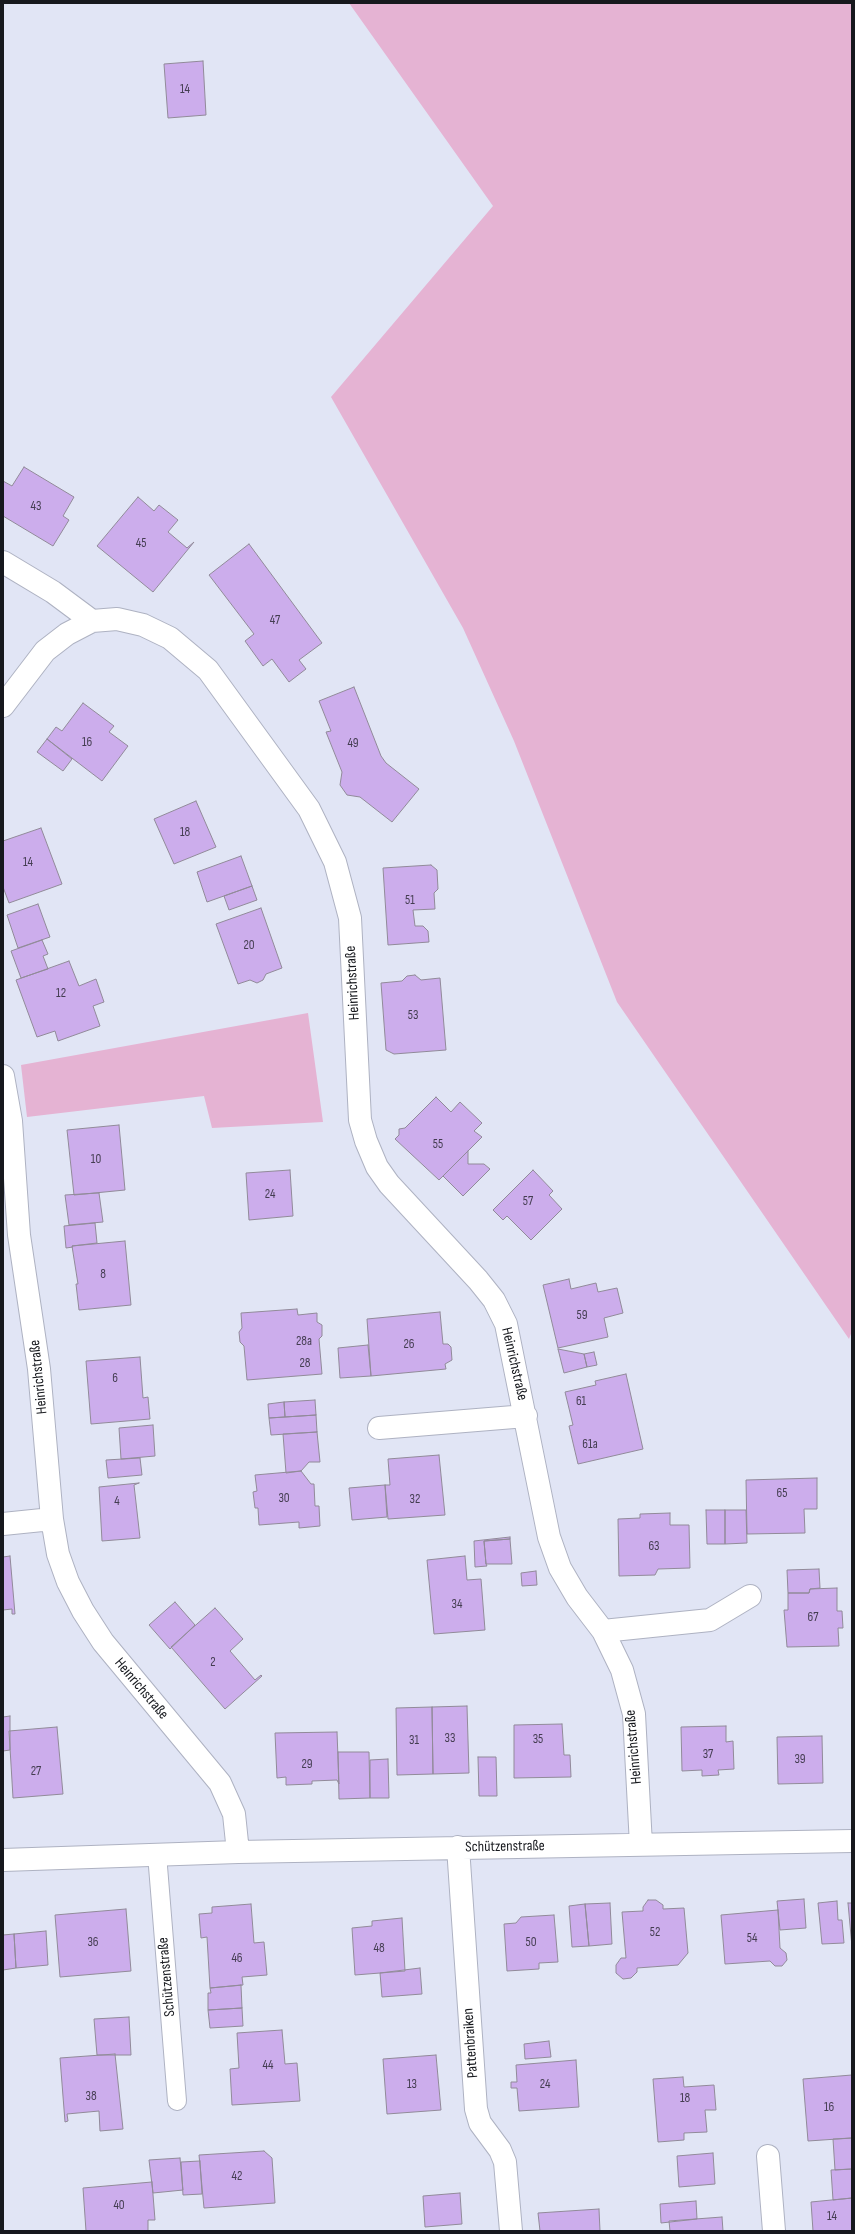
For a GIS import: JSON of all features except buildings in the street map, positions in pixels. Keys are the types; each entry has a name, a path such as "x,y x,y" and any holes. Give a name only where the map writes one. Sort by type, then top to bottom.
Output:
{"street":[{"path":"3,562 53,592 92,621"},
{"name":"Heinrichstraße","path":"3,706 45,651 67,634 92,621 117,620 142,625 170,638 208,670 309,809 335,862 350,918 360,1120 366,1141 377,1167 389,1184 478,1280 494,1300 506,1324 526,1416 549,1537 560,1568 577,1597 603,1631 622,1670 634,1714 641,1845"},
{"name":"Heinrichstraße","path":"3,1076 11,1121 11,1235 39,1369 52,1519 58,1554 68,1582 82,1612 102,1642 220,1783 234,1814 238,1852"},
{"name":"Heinrichstraße","path":"379,1428 526,1416"},
{"path":"3,1524 52,1519"},
{"path":"603,1631 710,1620 750,1596"},
{"name":"Schützenstraße","path":"3,1860 157,1854 458,1847 852,1841"},
{"name":"Pattenbraiken","path":"458,1847 476,2109 480,2122 500,2150 505,2162 511,2231"},
{"path":"768,2156 774,2231"}],"lane":[{"name":"Schützenstraße","path":"157,1854 177,2101"}],"shaded area":[{"path":"349,3 852,3 852,1331 849,1339 617,1002 514,741 463,628 331,397 493,206"},
{"path":"308,1013 323,1122 212,1128 204,1096 27,1117 21,1065"}]}
